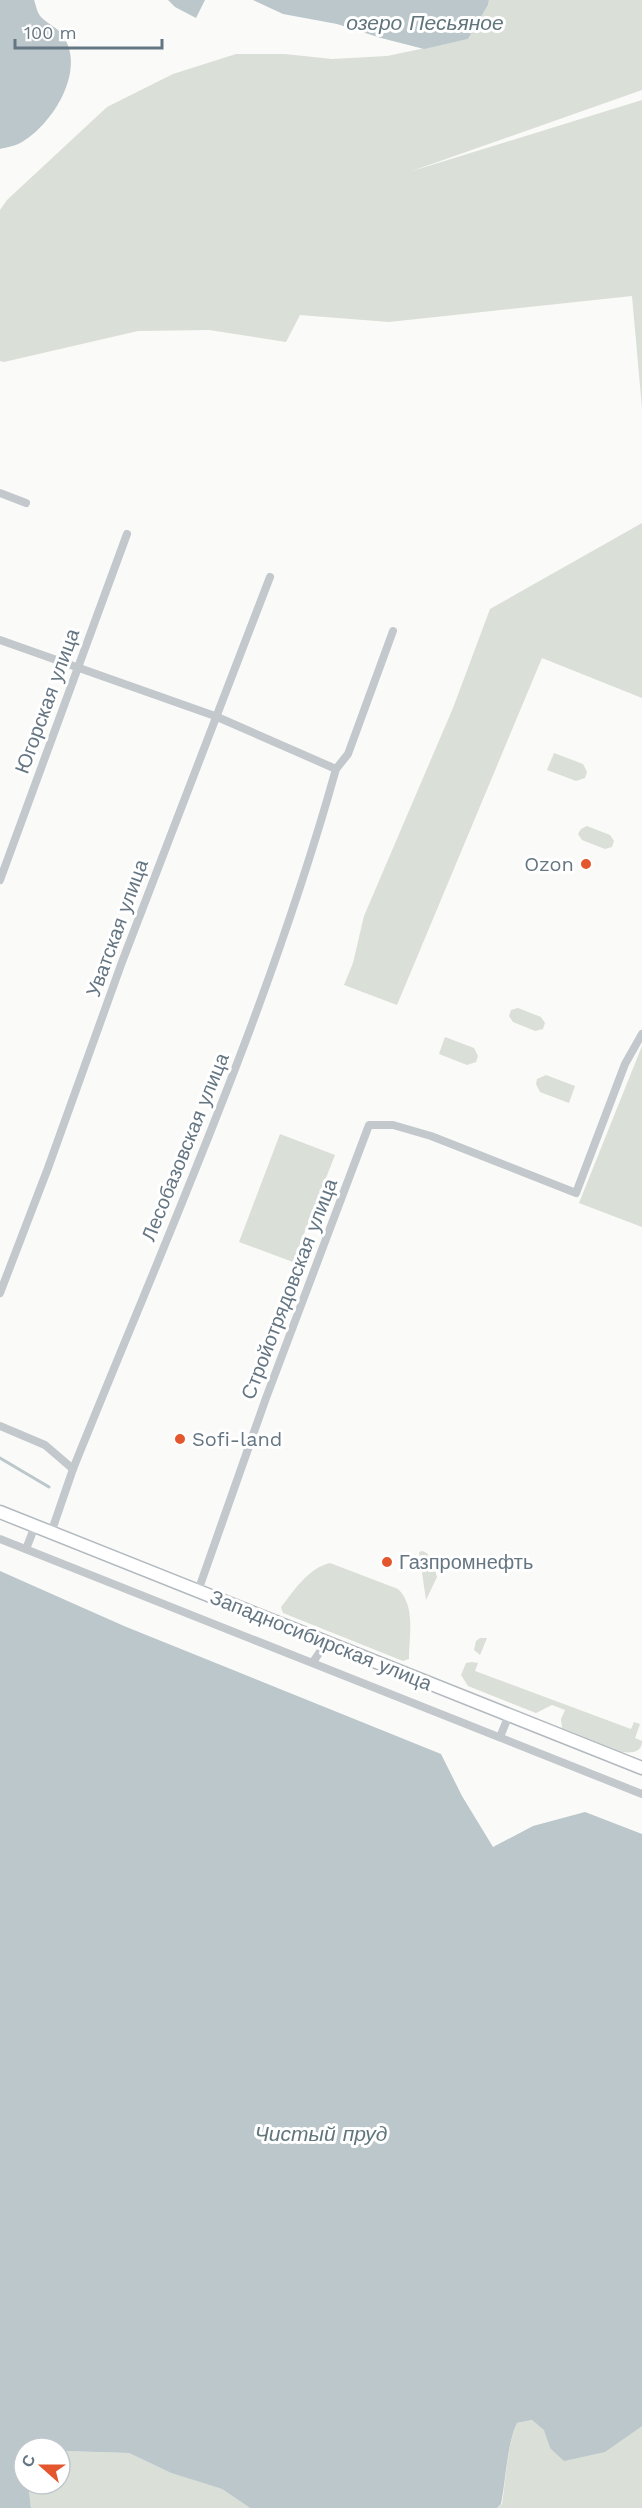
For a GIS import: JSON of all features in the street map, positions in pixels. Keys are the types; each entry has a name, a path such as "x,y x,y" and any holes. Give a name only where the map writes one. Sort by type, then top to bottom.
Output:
{"main road":[{"name":"Западносибирская улица","path":"0,1512 642,1768"}],"street":[{"path":"0,493 26,503"},
{"name":"Югорская улица","path":"0,880 127,534"},
{"name":"Уватская улица","path":"0,1293 215,716 270,577"},
{"name":"Лесобазовская улица","path":"51,1533 73,1469 232,1078 279,950 336,769 348,754 393,631"},
{"path":"0,640 215,716 336,769"},
{"name":"Стройотрядовская улица","path":"198,1591 266,1398 369,1125 393,1125 431,1136 576,1193 625,1064 642,1034"},
{"path":"0,1426 45,1445 73,1469"},
{"path":"26,1549 34,1526"},
{"path":"0,1539 642,1794"},
{"path":"313,1662 326,1643"},
{"path":"500,1737 509,1715"}],"shaded area":[{"path":"489,0 642,0 642,90 409,172 642,100 642,408 632,296 389,322 300,315 286,342 209,330 138,331 4,362 0,361 0,210 7,200 107,107 173,74 236,54 285,54 332,59 387,56 468,39"},
{"path":"642,523 642,698 542,658 397,1005 344,985 353,963 364,916 453,708 490,609"},
{"path":"554,753 583,764 587,772 585,778 576,781 547,770"},
{"path":"587,826 610,835 614,841 612,847 605,849 582,840 578,834"},
{"path":"518,1008 541,1017 545,1023 543,1029 535,1031 513,1022 509,1016 511,1010"},
{"path":"445,1037 474,1048 478,1056 476,1062 467,1065 439,1054"},
{"path":"642,1046 642,1227 579,1203"},
{"path":"546,1075 575,1086 569,1103 540,1092 536,1084 537,1079"},
{"path":"280,1134 335,1155 293,1262 239,1242"},
{"path":"422,1551 431,1558 437,1577 426,1600 419,1552"},
{"path":"330,1563 398,1589 404,1596 409,1613 409,1659 403,1661 283,1613 281,1607 302,1581 315,1570"},
{"path":"480,1638 487,1638 480,1655 474,1650 476,1641"},
{"path":"466,1663 478,1663 475,1671 631,1729 634,1722 640,1724 635,1738 642,1741 642,1745 638,1750 622,1752 562,1728 561,1719 565,1710 552,1705 536,1713 468,1686 461,1675"},
{"path":"532,2420 545,2430 550,2448 642,2426 642,2508 497,2508 502,2504 509,2452 517,2423"},
{"path":"72,2451 129,2453 171,2473 222,2489 250,2508 31,2508 30,2496 72,2496"}],"water":[{"path":"0,0 34,0 40,15 64,37 71,56 67,85 53,112 33,134 22,142 0,149"},
{"path":"168,0 205,0 196,18 175,7"},
{"name":"озеро Песьяное","path":"253,0 489,0 468,39 424,49 337,24 283,14"},
{"name":"Чистый пруд","path":"0,1571 124,1626 441,1754 462,1796 493,1847 533,1826 585,1812 642,1834 642,2426 605,2452 564,2461 550,2448 544,2430 532,2420 517,2423 509,2451 501,2504 497,2508 250,2508 222,2489 171,2473 129,2453 72,2451 72,2436 12,2436 12,2496 30,2496 31,2508 0,2508"}],"waterway":[{"path":"0,1458 49,1487"}],"place":[{"name":"Ozon","path":"586,864"},
{"name":"Sofi-land","path":"180,1439"},
{"name":"Газпромнефть","path":"387,1562"}]}
